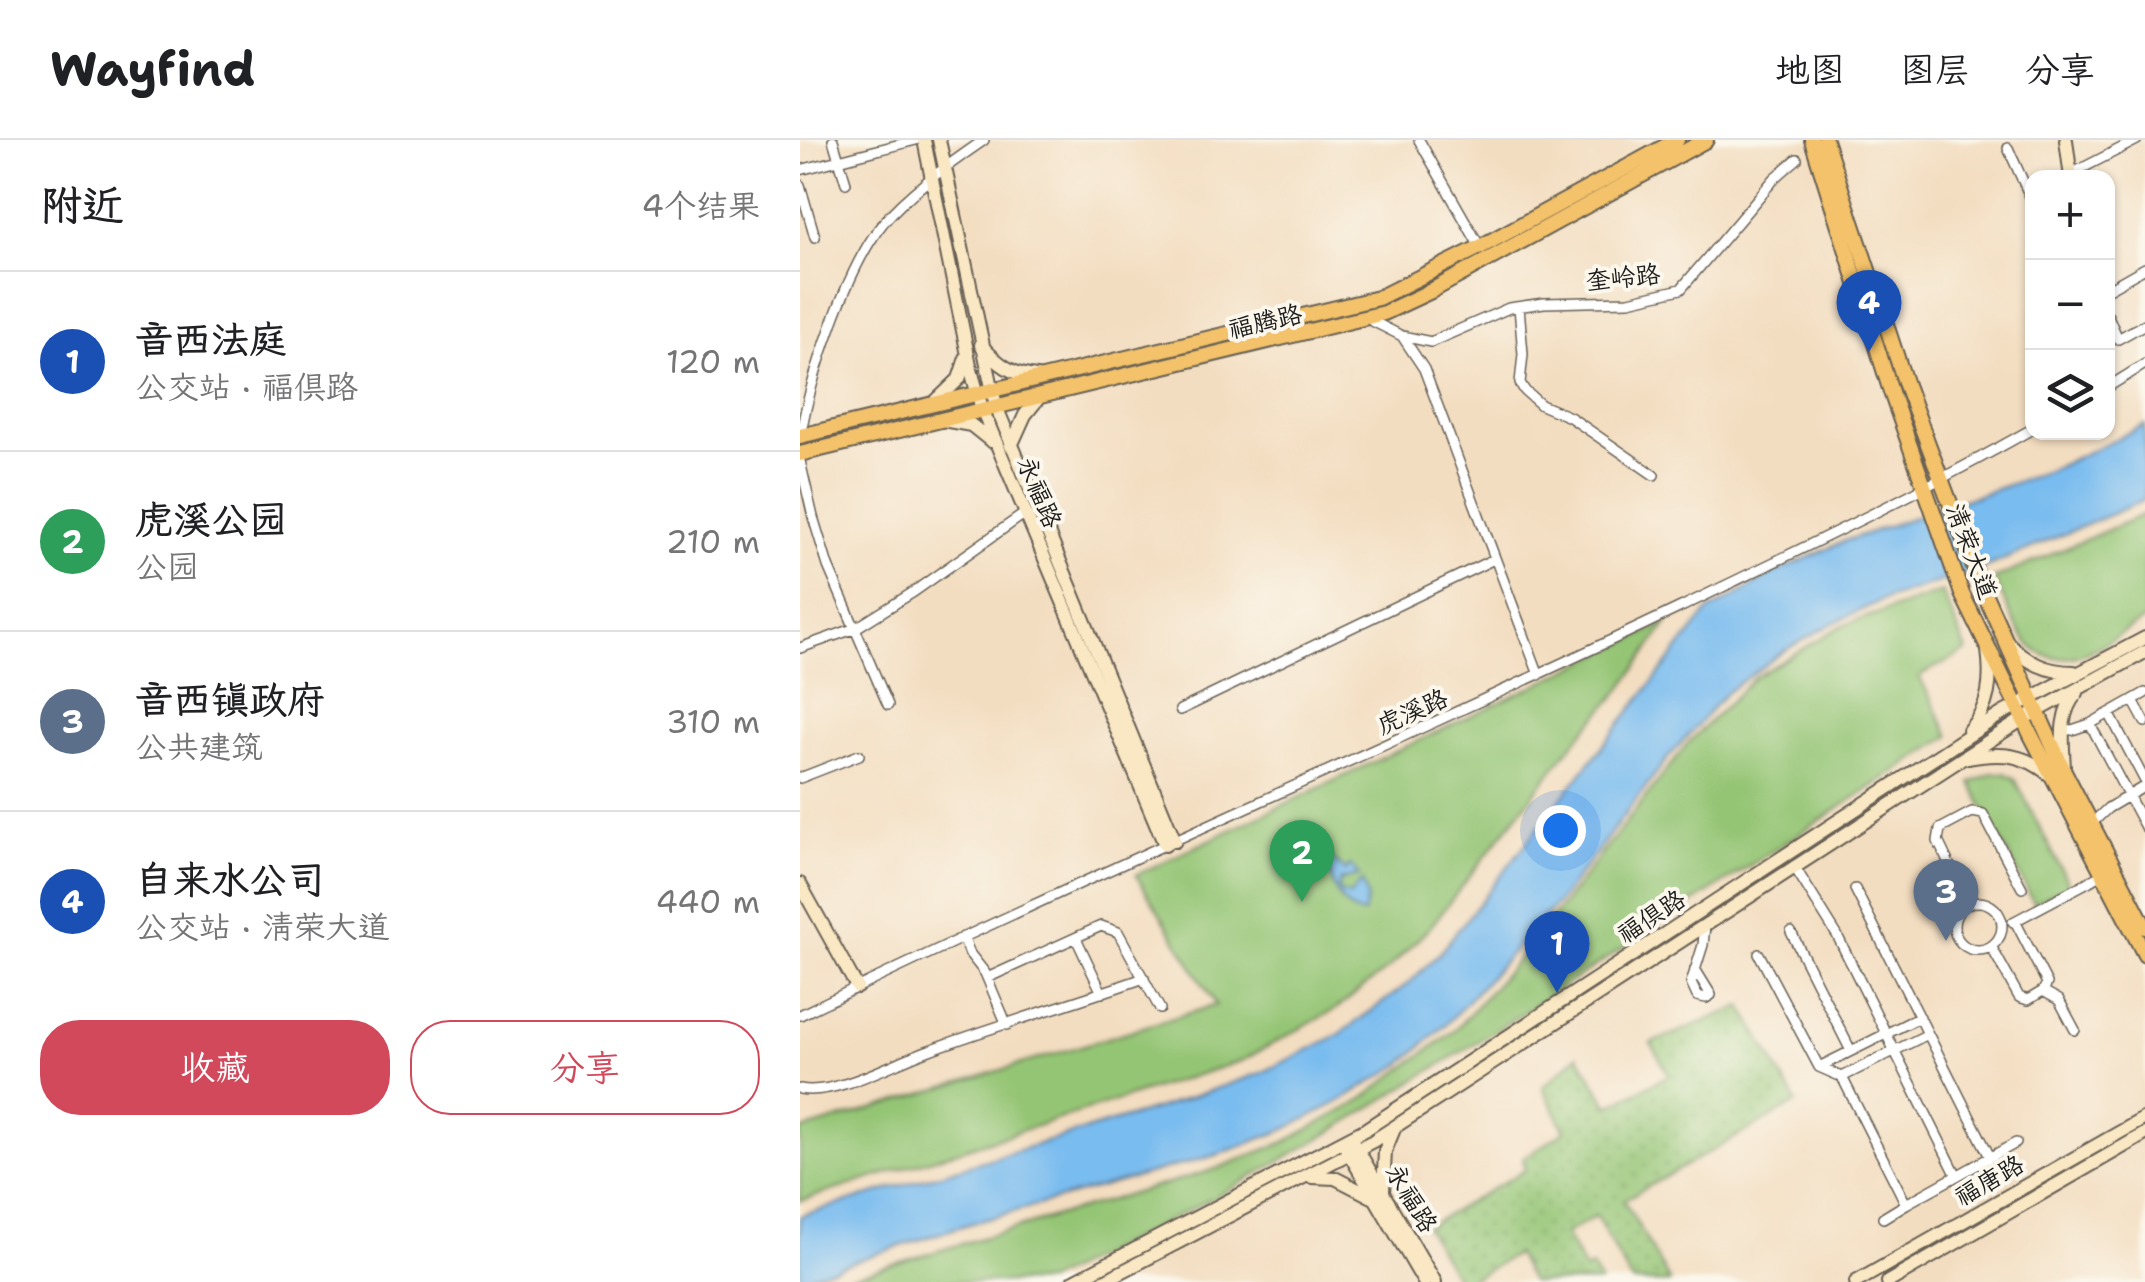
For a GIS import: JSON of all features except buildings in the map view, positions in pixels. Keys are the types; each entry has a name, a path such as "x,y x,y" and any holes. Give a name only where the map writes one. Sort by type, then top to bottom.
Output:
{"main road":[{"name":"福腾路","path":"800,437 984,390 1362,303 1480,247 1676,140"},
{"name":"福腾路","path":"800,457 1366,318 1432,291 1706,140"},
{"name":"清荣大道","path":"1814,141 1981,586 2035,703 2059,775 2145,955"},
{"name":"清荣大道","path":"1814,141 1962,594 2019,712 2092,824 2145,927"}],"street":[{"path":"834,140 846,182"},
{"path":"800,170 916,140"},
{"name":"永福路","path":"924,140 967,350 984,390 996,445 1170,843"},
{"name":"永福路","path":"939,140 981,344 984,390"},
{"path":"800,437 826,343 865,251 889,217 984,140"},
{"path":"1419,140 1480,247"},
{"path":"2066,140 2070,170"},
{"path":"2082,170 2137,140"},
{"path":"2008,148 2025,186"},
{"name":"奎岭路","path":"1402,336 1432,342 1520,307 1629,302 1681,289 1775,178 1798,159"},
{"path":"800,185 816,237"},
{"path":"2115,285 2145,268"},
{"path":"1520,307 1520,382 1525,390 1541,405 1570,418 1654,475"},
{"path":"1366,318 1402,336 1424,369 1539,675"},
{"path":"2115,332 2118,339 2145,324"},
{"path":"981,344 1005,368 1037,378"},
{"path":"935,402 959,380 967,350"},
{"path":"2115,382 2145,364"},
{"path":"1011,446 1025,414 1042,396"},
{"name":"永福路","path":"989,408 1011,446 1170,843"},
{"path":"940,420 971,425 996,445"},
{"name":"虎溪路","path":"800,1015 1927,496 1941,481 2025,433"},
{"path":"800,457 812,517 828,566 888,705"},
{"path":"800,648 856,628 1024,514"},
{"path":"1180,710 1494,559"},
{"name":"福俱路","path":"1102,1282 1300,1179 2019,712 2145,638"},
{"path":"1988,648 1990,686 1986,705 1957,753 2022,756 2059,775 2066,708 2084,677 2032,663 2005,640"},
{"name":"福俱路","path":"2084,677 2145,652"},
{"path":"2063,729 2090,724 2145,693"},
{"path":"2133,700 2145,722"},
{"path":"2092,824 2145,784 2108,713"},
{"path":"2090,724 2145,827"},
{"path":"800,778 859,755"},
{"path":"1967,902 1938,841 1940,829 1972,812 1984,814 2022,888"},
{"path":"1791,861 1838,936 1957,1176"},
{"name":"福俱路","path":"1072,1282 1349,1145 1396,1126 1705,925 1791,861"},
{"path":"2000,928 2103,874"},
{"path":"800,884 856,988"},
{"path":"1855,889 1990,1157"},
{"path":"1967,902 1986,904 1993,910 2000,928 1999,939 1992,948 1974,950 1964,944 1957,932 1955,918 1967,902"},
{"path":"1992,948 2019,997 2028,1000 2043,992 2047,982 2015,920"},
{"path":"1695,969 1705,925"},
{"path":"987,978 1101,926 1118,932 1160,1008"},
{"path":"1791,932 1851,1051"},
{"path":"963,937 1007,1024"},
{"path":"1076,938 1102,993"},
{"path":"1759,954 1819,1066 1842,1076 1906,1204"},
{"path":"800,1086 809,1091 849,1081 924,1051 1144,978"},
{"path":"2043,992 2059,1000 2075,1030"},
{"path":"1819,1066 1920,1017"},
{"path":"1842,1076 1928,1034"},
{"name":"福唐路","path":"1856,1282 2145,1118"},
{"path":"1300,1179 1335,1178 1380,1197 1385,1151 1396,1126"},
{"name":"福唐路","path":"1888,1282 2145,1134"},
{"path":"1883,1218 2016,1143"},
{"name":"永福路","path":"1349,1145 1436,1282"},
{"name":"永福路","path":"1380,1197 1424,1282"}],"green space":[{"path":"2145,514 2145,619 2075,657 2045,655 2032,647 2015,624 1994,579"},
{"path":"1942,592 1967,651 1919,676 1950,736 1490,1034 1229,1190 1046,1282 832,1282 1213,1170 1283,1143 1357,1103 1455,1030 1534,941 1687,744 1755,677 1843,625"},
{"path":"1668,622 1623,687 1571,746 1431,926 1390,967 1336,1009 1241,1061 800,1201 800,1131 1216,1005 1136,875"},
{"path":"1992,773 2004,773 2015,779 2069,885 2034,903 1971,783"},
{"path":"1742,1006 1797,1103 1624,1200 1670,1282 1632,1282 1596,1216 1565,1234 1585,1270 1592,1267 1600,1281 1531,1282 1516,1254 1466,1282 1458,1282 1426,1227 1525,1170 1523,1158 1565,1131 1543,1087 1578,1055 1609,1106 1669,1075 1651,1043"}],"water":[{"path":"2145,425 2145,500 1991,565 1883,600 1835,622 1784,651 1727,692 1667,759 1560,900 1448,1022 1403,1063 1286,1129 1220,1154 962,1226 800,1279 800,1216 1162,1107 1261,1073 1340,1034 1409,983 1439,954 1708,612 1778,571 1845,541 2048,471"},
{"path":"1332,859 1346,871 1350,865 1359,876 1341,880 1341,893 1350,895 1362,881 1367,897 1363,914 1349,908 1339,896 1328,866"}],"place":[{"name":"自来水公司","path":"1869,352"},
{"name":"虎溪公园","path":"1302,902"},
{"name":"音西镇政府","path":"1946,941"},
{"name":"音西法庭","path":"1557,993"}]}
